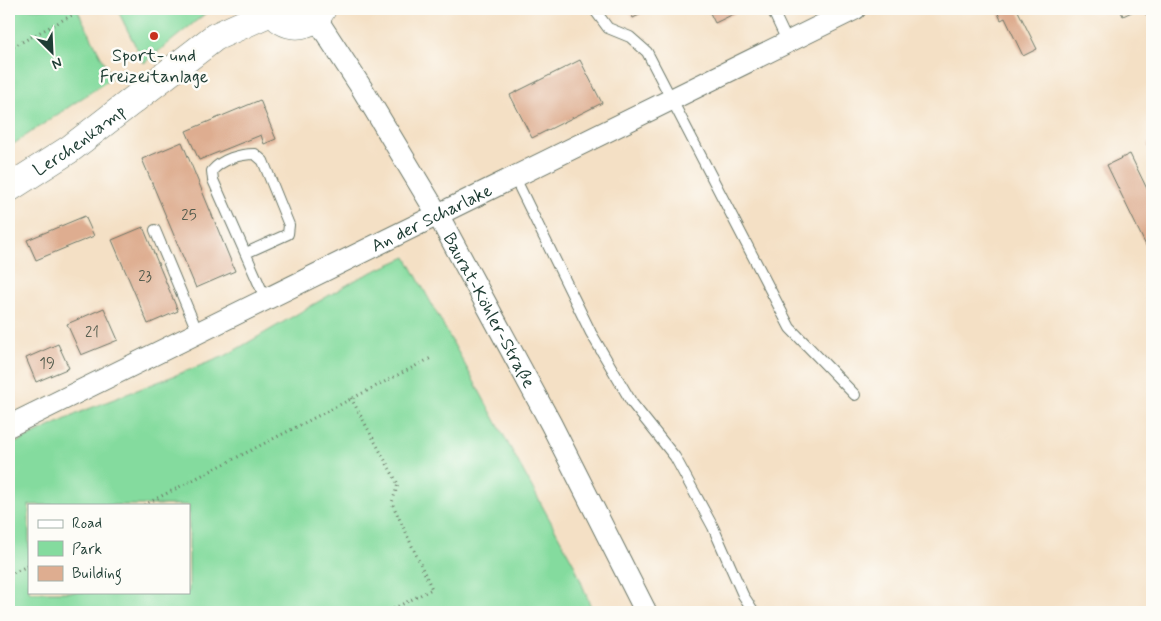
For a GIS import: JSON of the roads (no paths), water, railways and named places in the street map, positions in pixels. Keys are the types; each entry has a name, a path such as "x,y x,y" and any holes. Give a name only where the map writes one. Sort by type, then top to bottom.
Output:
{"street":[{"name":"An der Scharlake","path":"9,426 855,9"},
{"path":"273,10 282,20 290,24 309,23 319,13"},
{"name":"Lerchenkamp","path":"9,188 70,150 215,37 273,10"},
{"name":"Baurat-Köhler-Straße","path":"319,13 438,215 551,424 646,612"}],"lane":[{"path":"594,9 608,28 630,37 647,52 790,328 817,358 855,395"},
{"path":"772,9 788,43"},
{"path":"246,253 288,234 289,226 263,161 254,154 243,154 217,165 212,171 213,180 266,300"},
{"path":"514,178 591,333 632,403 675,457 713,527 743,595 754,612"},
{"path":"155,230 198,333"}],"place":[{"name":"Sport- und Freizeitanlage","path":"154,36"}]}
